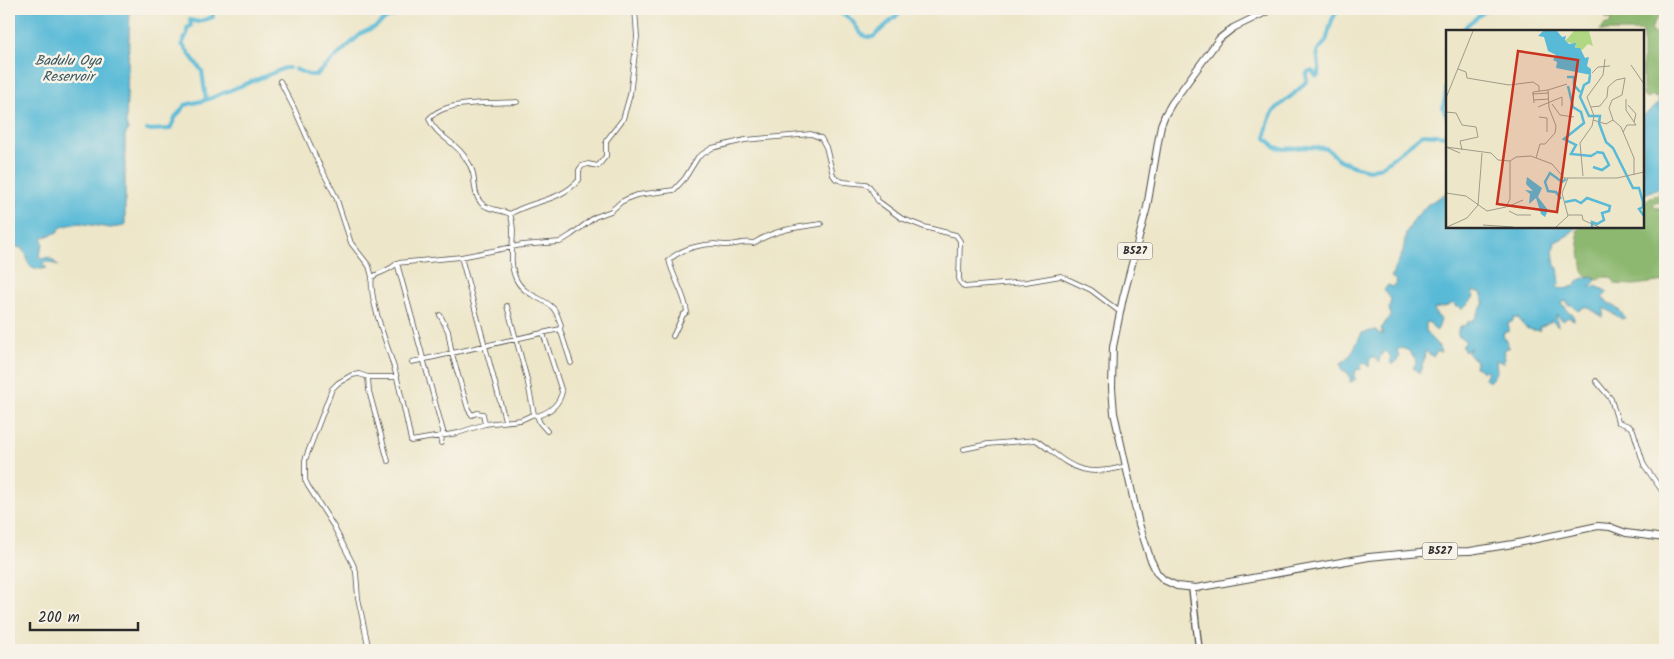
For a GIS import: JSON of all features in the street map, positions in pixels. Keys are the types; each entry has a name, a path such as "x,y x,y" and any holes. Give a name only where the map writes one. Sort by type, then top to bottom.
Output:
{"main road":[{"name":"B527","path":"1272,9 1233,28 1219,39 1165,115 1161,125 1144,219 1132,258 1120,312 1114,348 1112,388 1114,413 1139,524 1155,569 1164,580 1177,586 1192,588 1369,557 1421,552 1470,551 1598,526 1610,527 1626,533 1665,538"}],"street":[{"path":"510,214 518,209 542,202 567,191 578,180 579,170 582,166 588,164 598,166 606,156 606,140 623,119 630,95 637,37 634,9"},
{"path":"280,81 336,197 351,243 369,266 375,307 397,377 411,441 458,433 485,424 505,420 521,420 546,414 560,400 562,392 543,333"},
{"path":"517,102 499,104 477,102 434,113 429,119 441,135 462,152 473,172 477,195 481,203 510,214 513,220 511,256 516,279 526,292 553,308 561,326 560,329 571,363"},
{"path":"372,277 394,267 397,263 462,257 522,245 560,242 571,236 595,217 611,210 629,198 637,195 674,190 685,178 698,157 712,148 745,140 811,134 821,138 826,147 833,175 836,179 844,182 866,184 870,187 878,201 901,218 956,236 960,241 959,278 964,288 1026,282 1061,276 1090,290 1120,312"},
{"path":"673,336 683,315 687,312 686,304 669,260 675,254 685,249 715,244 727,245 745,241 754,243 783,230 821,224"},
{"path":"462,257 505,420"},
{"path":"397,263 444,436 442,443"},
{"path":"507,306 536,415 547,431"},
{"path":"440,315 448,332 452,354 470,413 472,415 477,412 483,414 485,424"},
{"path":"412,362 560,329"},
{"path":"369,650 358,598 356,572 334,527 305,480 305,460 332,389 338,383 352,374 368,377 397,377"},
{"path":"368,377 369,391 388,461"},
{"path":"1596,381 1611,399 1618,422 1629,426 1633,430 1644,465 1665,495"},
{"path":"964,449 988,444 1036,440 1064,462 1076,467 1098,472 1126,466"},
{"path":"1192,588 1199,650"}],"green space":[{"path":"1615,9 1665,9 1665,12 1655,21 1651,29 1653,34 1656,35 1660,29 1665,27 1665,44 1663,44 1665,47 1665,100 1661,96 1655,98 1652,95 1645,98 1644,96 1644,30 1601,30 1604,25 1611,23 1611,19 1605,17"},
{"path":"1665,193 1665,202 1655,202 1653,204 1655,207 1665,210 1665,281 1634,285 1615,284 1610,277 1603,277 1598,280 1591,276 1587,277 1583,271 1577,230 1580,228 1644,228 1644,202 1657,194"}],"water":[{"name":"Badulu Oya Reservoir","path":"9,9 130,9 126,124 128,130 125,136 125,226 110,228 79,223 60,228 58,232 42,238 43,244 39,257 41,259 49,257 59,266 47,262 42,264 47,268 43,269 30,265 27,256 21,248 9,245"},
{"path":"1659,99 1665,102 1665,187 1644,195 1644,115 1658,104"},
{"path":"1446,193 1446,228 1576,228 1567,236 1555,242 1553,250 1560,283 1557,287 1562,289 1570,288 1577,285 1577,282 1580,280 1592,276 1596,280 1590,287 1596,286 1608,292 1602,298 1620,311 1625,318 1622,319 1604,308 1603,317 1586,306 1578,311 1572,305 1568,305 1567,301 1562,302 1562,305 1573,314 1574,320 1567,317 1564,321 1556,315 1558,327 1551,320 1551,322 1539,327 1540,330 1532,330 1524,326 1518,318 1514,318 1512,322 1508,323 1509,331 1503,333 1507,345 1510,347 1504,350 1505,357 1503,363 1496,360 1497,371 1490,381 1487,381 1485,378 1488,372 1486,370 1482,372 1475,367 1476,361 1467,353 1471,347 1465,352 1462,347 1466,341 1458,336 1458,329 1467,325 1468,321 1474,320 1484,303 1481,292 1472,292 1474,297 1464,308 1456,307 1453,303 1434,309 1436,315 1441,320 1438,329 1436,331 1430,323 1426,322 1426,333 1438,345 1441,352 1436,352 1433,357 1425,351 1424,361 1419,373 1413,368 1416,363 1415,357 1407,350 1398,349 1397,352 1400,357 1393,364 1391,364 1390,355 1384,351 1379,363 1372,357 1369,367 1364,362 1361,365 1361,369 1356,370 1354,377 1356,379 1351,382 1349,381 1351,379 1349,374 1342,371 1341,363 1351,354 1362,333 1376,330 1379,334 1383,334 1381,328 1391,315 1389,309 1391,299 1384,290 1388,285 1393,287 1397,283 1391,277 1403,252 1406,233 1415,218 1428,204"}],"waterway":[{"path":"206,100 202,71 182,44 187,34 187,28 191,26 190,20 198,22 213,17 213,11 228,9"},
{"path":"295,69 309,75 316,75 362,33 408,9"},
{"path":"831,9 847,17 861,34 868,37 873,37 904,9"},
{"path":"1338,9 1332,20 1326,41 1317,52 1319,75 1316,76 1312,71 1309,71 1306,75 1307,80 1275,110 1267,126 1266,138 1275,147 1285,149 1326,148 1338,159 1353,166 1369,170 1381,167 1423,134 1446,136"},
{"path":"1463,30 1488,9"},
{"path":"147,130 170,129 175,118 185,105 206,100 289,68"},
{"path":"1446,92 1443,108 1446,115"}]}
